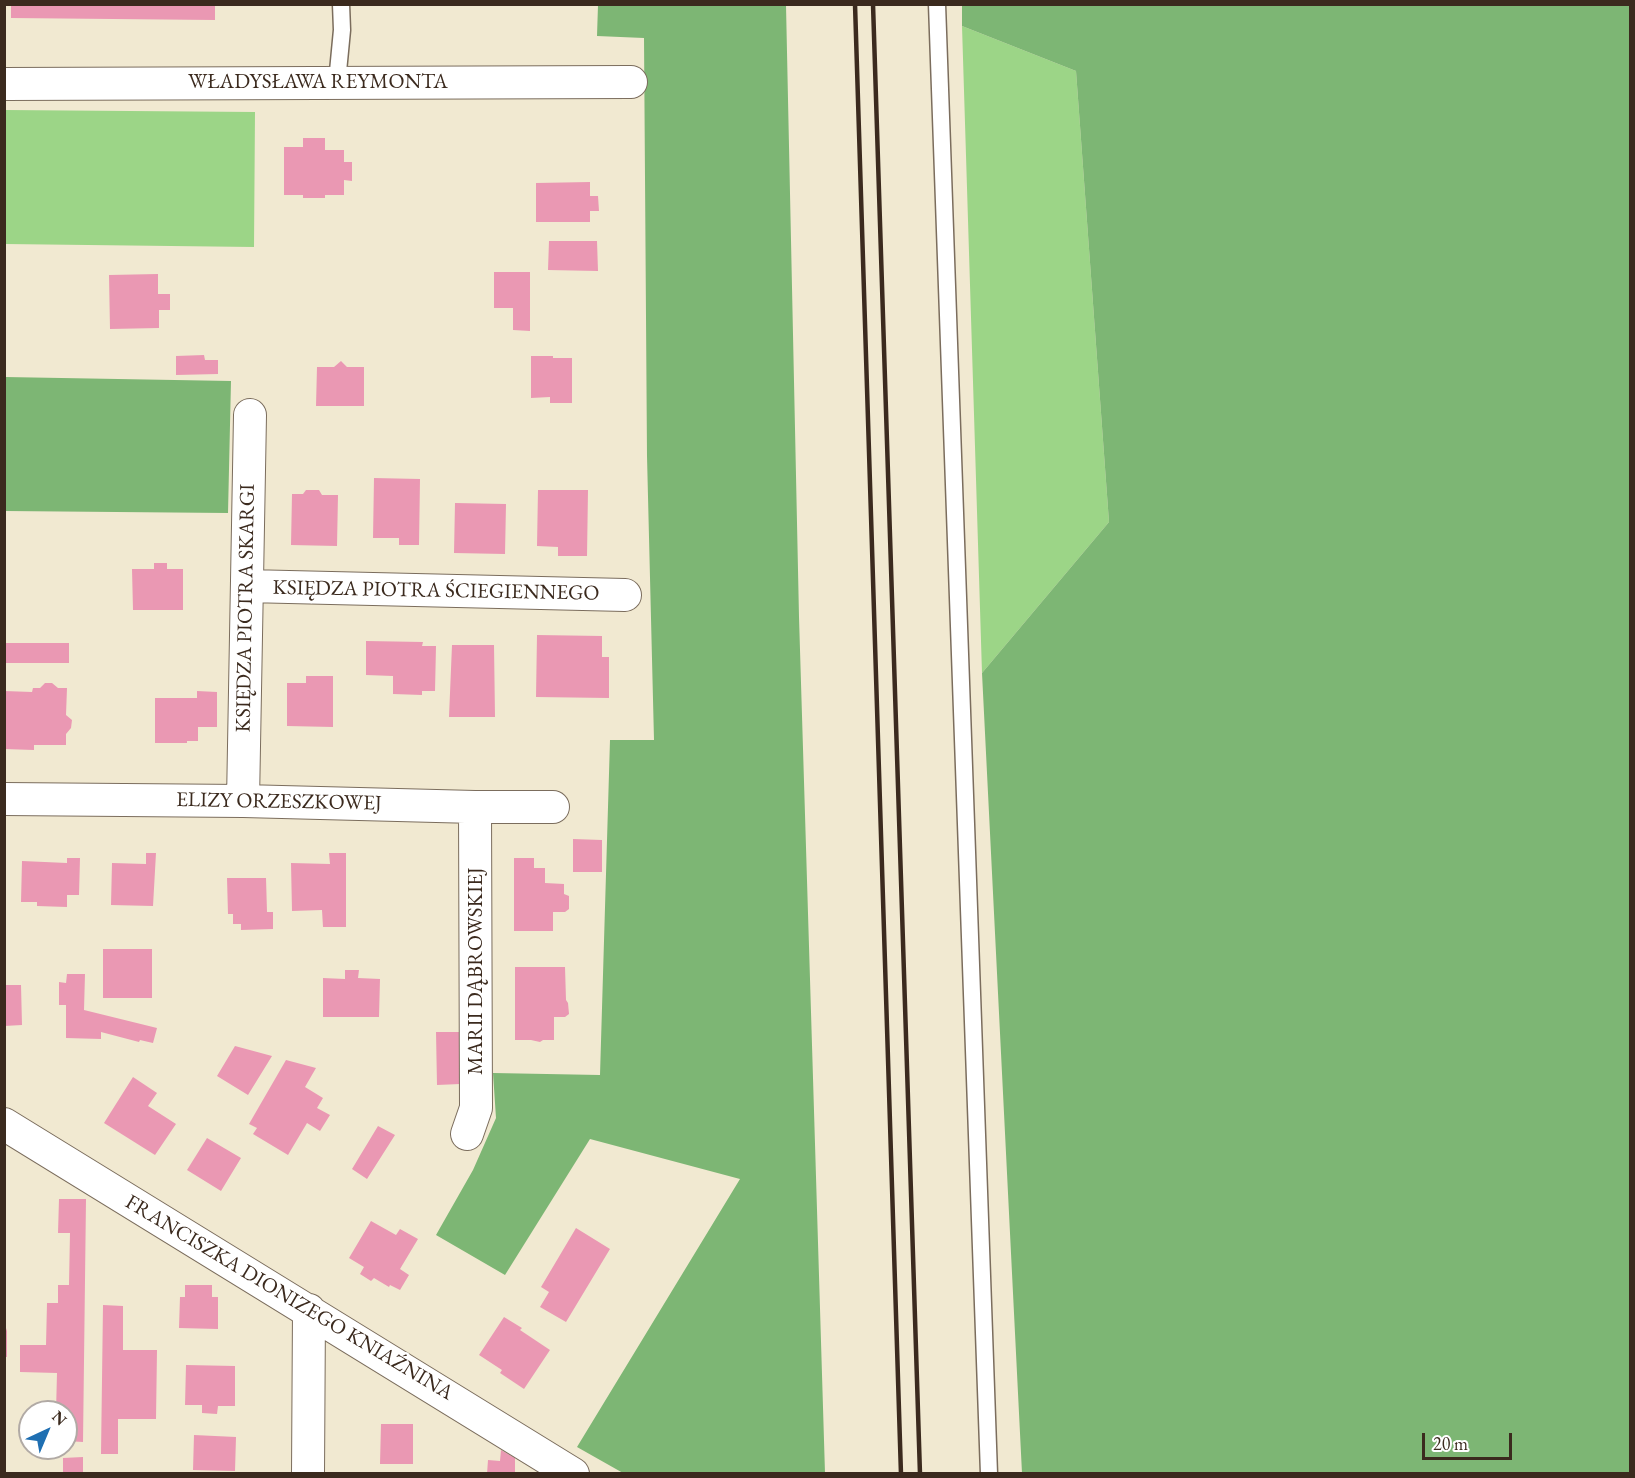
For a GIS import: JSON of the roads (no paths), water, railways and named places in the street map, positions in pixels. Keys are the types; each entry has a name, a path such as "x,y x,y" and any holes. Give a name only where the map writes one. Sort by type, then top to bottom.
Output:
{"street":[{"name":"WŁADYSŁAWA REYMONTA","path":"4,84 631,82"},
{"name":"KSIĘDZA PIOTRA SKARGI","path":"243,801 250,415"},
{"name":"KSIĘDZA PIOTRA ŚCIEGIENNEGO","path":"247,586 626,595"},
{"name":"ELIZY ORZESZKOWEJ","path":"4,799 553,807"},
{"name":"MARII DĄBROWSKIEJ","path":"466,1134 476,1108 475,807"},
{"name":"FRANCISZKA DIONIZEGO KNIAŹNINA","path":"4,1124 573,1473"},
{"path":"308,1473 309,1310"}],"lane":[{"path":"337,82 342,30 341,4"},
{"path":"938,4 989,1473"}],"railway":[{"path":"855,4 901,1474"},
{"path":"873,4 920,1474"}]}
